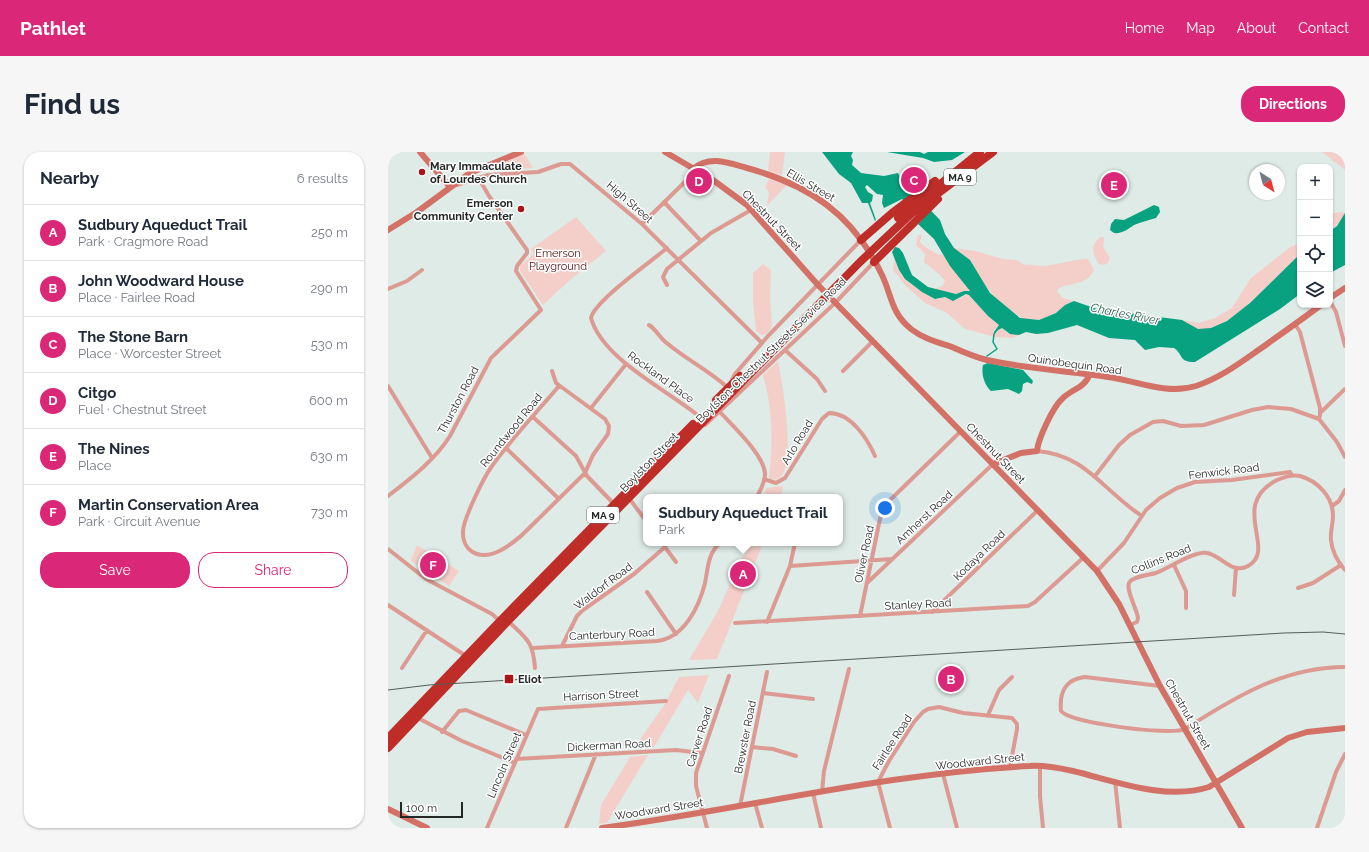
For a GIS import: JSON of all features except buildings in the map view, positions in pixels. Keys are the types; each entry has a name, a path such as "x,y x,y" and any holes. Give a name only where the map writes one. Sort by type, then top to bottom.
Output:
{"highway":[{"name":"MA 9","path":"911,211 924,200 993,152"},
{"path":"924,200 997,152"},
{"path":"861,240 911,211 980,153"},
{"path":"874,262 911,211"},
{"name":"Boylston Street","path":"388,748 614,504 728,388 877,242 911,211"},
{"name":"Boylston Street","path":"388,738 466,656 504,621 629,498 822,297"}],"main road":[{"path":"420,152 450,187"},
{"path":"389,229 417,212 474,171 520,152"},
{"name":"Chestnut Street","path":"665,152 696,169 725,188 751,210 835,303 1097,571 1117,599 1160,686 1242,828"},
{"name":"Ellis Street","path":"696,169 707,161 722,162 785,180 833,209 847,222 861,240"},
{"name":"Quinobequin Road","path":"861,240 882,276 891,304 897,315 909,327 924,337 988,360 1035,368 1113,377 1163,388 1191,387 1209,381 1231,369 1317,308"},
{"path":"1333,298 1345,288"},
{"path":"993,464 1021,453 1037,451 1039,442 1057,404 1086,381 1089,375"},
{"name":"Woodward Street","path":"602,828 643,825 702,812 878,782 1010,767 1040,766 1059,768 1159,791 1182,793 1197,791 1216,783 1288,738 1307,732 1345,728"},
{"path":"388,809 415,825 427,828"}],"street":[{"name":"High Street","path":"450,187 478,177 499,174 538,172 561,164 570,164 642,224 762,343"},
{"path":"642,224 696,169"},
{"name":"Thurston Road","path":"388,496 432,458 450,436 491,358 542,310 516,271 517,266 527,253 527,250 492,201 478,177"},
{"path":"664,202 701,241"},
{"path":"667,285 663,274 678,259 701,241 751,210"},
{"name":"Boylston-Chestnut Streets Service Road","path":"728,388 735,374 762,343 861,240"},
{"name":"Rockland Place","path":"667,248 618,287 597,307 592,315 592,321 612,351 626,364 700,417"},
{"name":"Boylston-Chestnut Streets Service Road","path":"678,448 720,412 835,303 874,262"},
{"path":"388,289 407,281 422,270"},
{"path":"1333,306 1345,346"},
{"path":"1295,324 1300,332 1320,413 1319,419"},
{"path":"649,325 659,333 666,343 719,379 728,388"},
{"path":"843,371 873,341"},
{"path":"785,350 817,379 825,391"},
{"path":"591,408 626,364"},
{"path":"552,371 554,380 559,386 605,419 609,430 606,438 593,455 585,473"},
{"name":"Roundwood Road","path":"559,386 506,448 485,477 463,528 463,538 468,548 472,552 482,555 500,550 521,536 585,473"},
{"path":"389,389 432,458"},
{"path":"1320,413 1345,390"},
{"path":"1095,476 1113,451 1126,438 1147,425 1163,421 1181,426 1204,425 1252,410 1273,407 1291,409 1319,419 1337,442 1345,457"},
{"path":"720,412 742,436 760,460 765,473 758,494"},
{"name":"Arlo Road","path":"764,479 776,483 785,478 822,419 829,413 838,415 854,425 867,439 875,456"},
{"path":"533,417 576,456 585,473 614,504"},
{"name":"Oliver Road","path":"860,616 871,560 882,514 887,502 961,431"},
{"path":"506,448 558,498"},
{"path":"1037,451 1057,454 1069,458 1081,465 1095,476 1120,501 1142,516"},
{"name":"Amherst Road","path":"867,583 993,464"},
{"name":"Fenwick Road","path":"1097,571 1124,543 1142,516 1160,498 1186,484 1236,480 1284,472 1290,472 1292,476"},
{"path":"1234,596 1236,568 1247,567 1257,556 1259,548 1253,513 1258,497 1271,484 1292,476 1302,477 1315,484 1327,496 1332,506 1331,542 1334,554 1345,570"},
{"path":"1332,506 1339,501 1345,490"},
{"path":"629,498 643,517"},
{"name":"Kodaya Road","path":"932,612 1038,510"},
{"name":"Waldorf Road","path":"562,646 577,616 583,610 634,574 663,546"},
{"path":"665,546 676,562"},
{"path":"647,592 676,634 687,623 698,603 705,583 711,552 717,546"},
{"path":"767,622 790,566 794,546"},
{"path":"388,549 426,579 504,621 528,641 533,648 535,668"},
{"name":"Collins Road","path":"1130,626 1137,622 1138,618 1128,588 1130,580 1157,573 1198,554 1206,553 1217,556 1236,568"},
{"name":"Stanley Road","path":"735,624 1023,607 1032,605 1084,557"},
{"path":"790,566 892,559"},
{"path":"1174,565 1186,591 1186,608"},
{"path":"1298,588 1309,585 1341,565"},
{"path":"388,605 466,656"},
{"path":"402,668 427,630"},
{"name":"Canterbury Road","path":"533,648 662,640 676,634"},
{"path":"1160,686 1085,677 1074,679 1067,685 1063,692 1061,712 1062,714 1072,718 1142,730 1175,732 1185,729 1238,696 1269,681 1297,672 1345,667"},
{"path":"822,792 824,771 849,669"},
{"name":"Brewster Road","path":"740,806 767,672"},
{"name":"Carver Road","path":"707,828 702,812 696,780 702,753 729,676"},
{"path":"988,715 999,690 1012,678"},
{"path":"762,693 813,699"},
{"name":"Harrison Street","path":"538,709 666,701"},
{"name":"Fairlee Road","path":"878,782 897,748 923,712 928,709 939,707 963,713 1008,716 1015,721 1017,729 1010,767"},
{"name":"Lincoln Street","path":"487,828 538,709"},
{"path":"442,732 459,711 466,710 526,735"},
{"name":"Dickerman Road","path":"416,717 442,732 515,761 596,754 676,750 702,753"},
{"path":"752,748 773,749 796,756"},
{"path":"566,828 596,754"},
{"path":"1317,828 1336,772 1345,754"},
{"path":"1040,766 1040,796 1043,828"},
{"path":"943,774 958,828"},
{"path":"1115,781 1120,828"},
{"path":"878,782 890,828"},
{"path":"813,793 821,828"},
{"path":"755,803 762,828"}],"green space":[{"path":"770,152 785,152 782,175 768,171"},
{"path":"1322,152 1345,152 1345,170"},
{"path":"524,153 533,168 482,171"},
{"path":"769,179 788,184 759,214 767,205 769,192 765,187"},
{"path":"1333,213 1345,213 1340,222 1333,228"},
{"name":"Emerson Playground","path":"576,217 606,251 570,280 543,305 520,271 520,266 534,254 531,249"},
{"path":"918,235 922,235 920,242 924,246 939,255 943,254 970,292 964,291 956,294 935,289 942,286 945,281 924,262 925,254 916,245"},
{"path":"1101,237 1104,237 1103,247 1110,258 1108,263 1104,265 1099,264 1093,250 1095,243"},
{"path":"1297,244 1297,257 1252,301 1223,323 1209,329 1197,329 1191,327 1182,320 1199,323 1215,318 1232,308 1251,278 1289,248"},
{"path":"954,248 975,251 1003,259 1017,260 1024,265 1043,266 1088,259 1094,269 1088,278 1083,281 1058,289 1057,291 1063,298 1074,301 1065,305 1056,313 1039,320 1023,319 997,300 983,283 977,272"},
{"path":"894,256 902,276 917,288 938,299 945,297 953,301 968,294 999,325 994,330 994,335 1002,328 1007,333 1019,335 1013,338 995,337 965,329 947,313 925,303 906,286 893,270"},
{"path":"763,264 771,270 770,298 772,327 766,334 761,335 756,331 753,302 753,273"},
{"path":"778,361 783,387 788,451 785,468 779,478 769,478 771,426 769,401 763,375"},
{"path":"783,486 782,494 764,494 767,488"},
{"path":"417,545 459,571 449,586 411,561"},
{"path":"750,546 762,546 717,659 689,660 718,611 742,557"},
{"path":"709,675 698,703 688,690 654,747 641,748 641,738 665,704 679,677"},
{"path":"648,755 607,823 599,824 601,805 630,757"}],"water":[{"name":"Charles River","path":"822,152 853,152 851,156 853,160 852,165 861,173 884,176 898,173 905,187 910,189 940,220 945,234 954,248 970,260 990,293 1020,318 1039,320 1056,313 1065,305 1074,301 1097,309 1182,320 1198,329 1211,328 1227,321 1250,303 1297,257 1297,296 1280,309 1195,362 1186,361 1174,348 1159,347 1145,350 1135,340 1109,338 1077,325 1048,333 1036,334 1026,332 1019,335 1010,334 1002,328 994,335 994,332 999,325 988,316 969,295 966,294 953,301 945,297 935,299 922,292 905,279 899,270 892,252 895,247 899,248 903,253 912,275 928,287 956,294 964,291 970,291 950,266 934,239 918,224 923,219 902,199 884,208 882,203 883,195 877,194 867,185 865,187 868,192 873,195 870,203 876,220 875,221 868,203 862,203 851,183 839,174"},
{"path":"887,152 920,152 924,154 928,152 965,152 952,160 934,162 923,158"},
{"path":"1154,205 1159,207 1160,212 1156,218 1134,225 1120,233 1114,233 1110,230 1111,224 1115,219 1124,220"},
{"path":"1345,213 1345,265 1333,271 1333,229 1337,226"},
{"path":"988,363 1023,370 1033,381 1032,384 1027,382 1023,384 1022,391 1019,394 1008,389 991,391 985,382 982,372 983,365"}],"waterway":[{"path":"987,356 997,349 993,342 994,334"}],"tram line":[{"path":"388,690 429,685 1284,633 1323,632 1345,634"}],"place":[{"name":"Mary Immaculate of Lourdes Church","path":"422,172"},
{"name":"The Stone Barn","path":"914,180"},
{"name":"Citgo","path":"699,181"},
{"name":"The Nines","path":"1114,185"},
{"name":"Emerson Community Center","path":"521,209"},
{"name":"Martin Conservation Area","path":"433,565"},
{"name":"Sudbury Aqueduct Trail","path":"743,574"},
{"name":"Eliot","path":"509,679"},
{"name":"John Woodward House","path":"951,679"}]}
